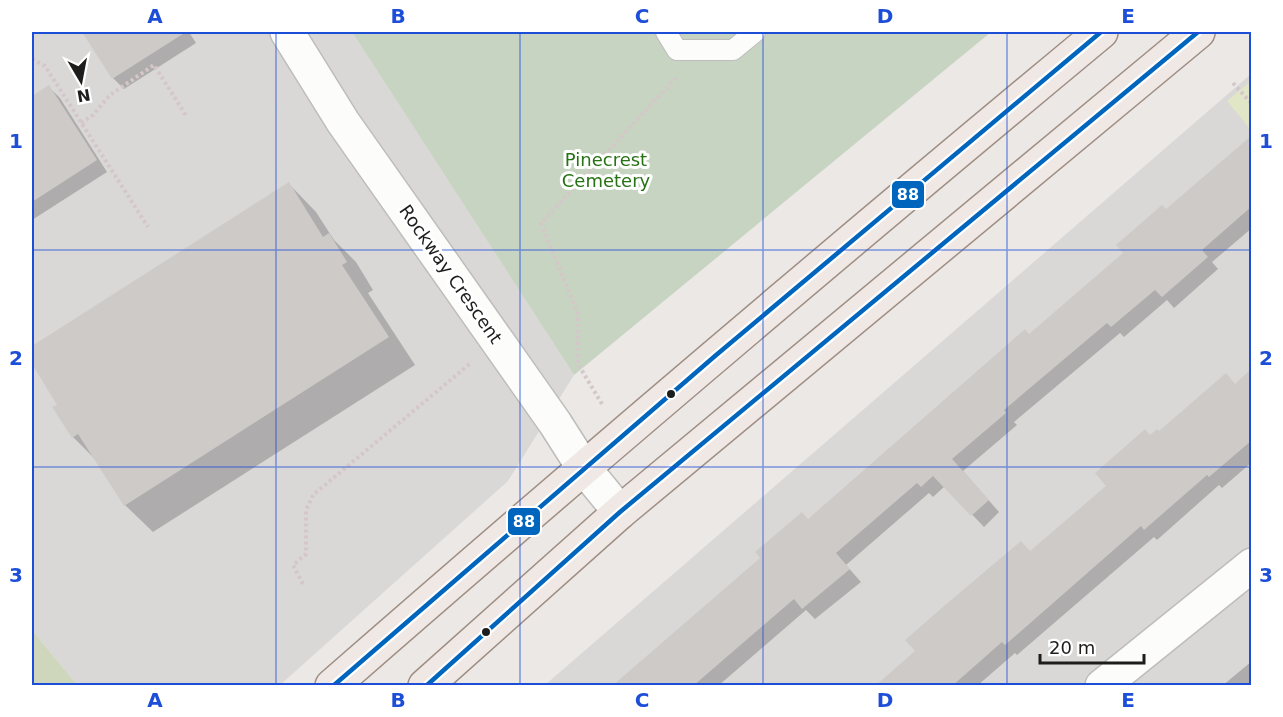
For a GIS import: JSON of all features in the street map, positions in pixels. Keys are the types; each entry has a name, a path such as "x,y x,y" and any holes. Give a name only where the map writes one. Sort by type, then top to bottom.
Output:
{"main road":[{"path":"332,686 583,467 861,231 1101,32"},
{"path":"425,686 620,512 1198,32"}],"street":[{"name":"Rockway Crescent","path":"287,32 343,122 555,423 583,467 620,512"},
{"path":"1102,686 1251,565"}],"lane":[{"path":"666,32 677,50 733,50 755,32"}],"path":[{"path":"602,404 578,364 578,314 541,223 703,50"},
{"path":"32,59 45,66 148,227"},
{"path":"81,123 93,115 110,95 154,65 187,117"},
{"path":"1233,82 1251,104"},
{"path":"303,584 293,565 306,554 306,510 313,495 475,360"}],"shaded area":[{"path":"32,32 352,32 574,375 508,481 280,685 77,685 32,630"},
{"path":"236,38 282,113 162,186 116,112"},
{"path":"1251,74 1251,685 545,685"},
{"path":"273,158 285,177 44,326 32,307"},
{"path":"32,380 115,508 32,562"},
{"path":"456,396 489,436 476,453 494,474 447,518 388,449"},
{"path":"263,560 326,629 258,685 87,685 32,616 32,612 60,600 119,669 176,636"}],"green space":[{"name":"Pinecrest Cemetery","path":"352,32 991,32 574,375"},
{"path":"1252,81 1251,130 1227,101"},
{"path":"32,630 77,685 32,685"}],"building":[{"path":"82,32 186,32 112,79"},
{"path":"49,85 97,160 32,202 32,96"},
{"path":"1251,136 1251,207 1202,250 1208,257 1162,297 1155,290 1111,327 1107,323 1004,410 1006,413 952,459 989,500 971,516 933,476 921,487 917,483 836,553 850,569 802,609 794,599 693,686 612,686 760,558 755,552 802,512 808,519 1025,329 1029,334 1123,253 1116,245 1162,205 1166,209"},
{"path":"289,182 323,237 329,233 347,262 342,265 389,337 124,506 78,434 72,438 52,407 57,405 32,364 32,346"},
{"path":"1251,369 1251,441 1209,477 1207,475 1144,530 1141,526 1005,645 1002,642 952,686 875,686 915,651 905,640 944,606 1021,541 1030,551 1106,486 1095,473 1145,429 1150,435 1157,429 1159,431 1226,373 1235,384"}],"transit line":[{"name":"88","path":"333,686 715,356 1101,32"},
{"name":"88","path":"426,686 620,512 1198,32"}]}
